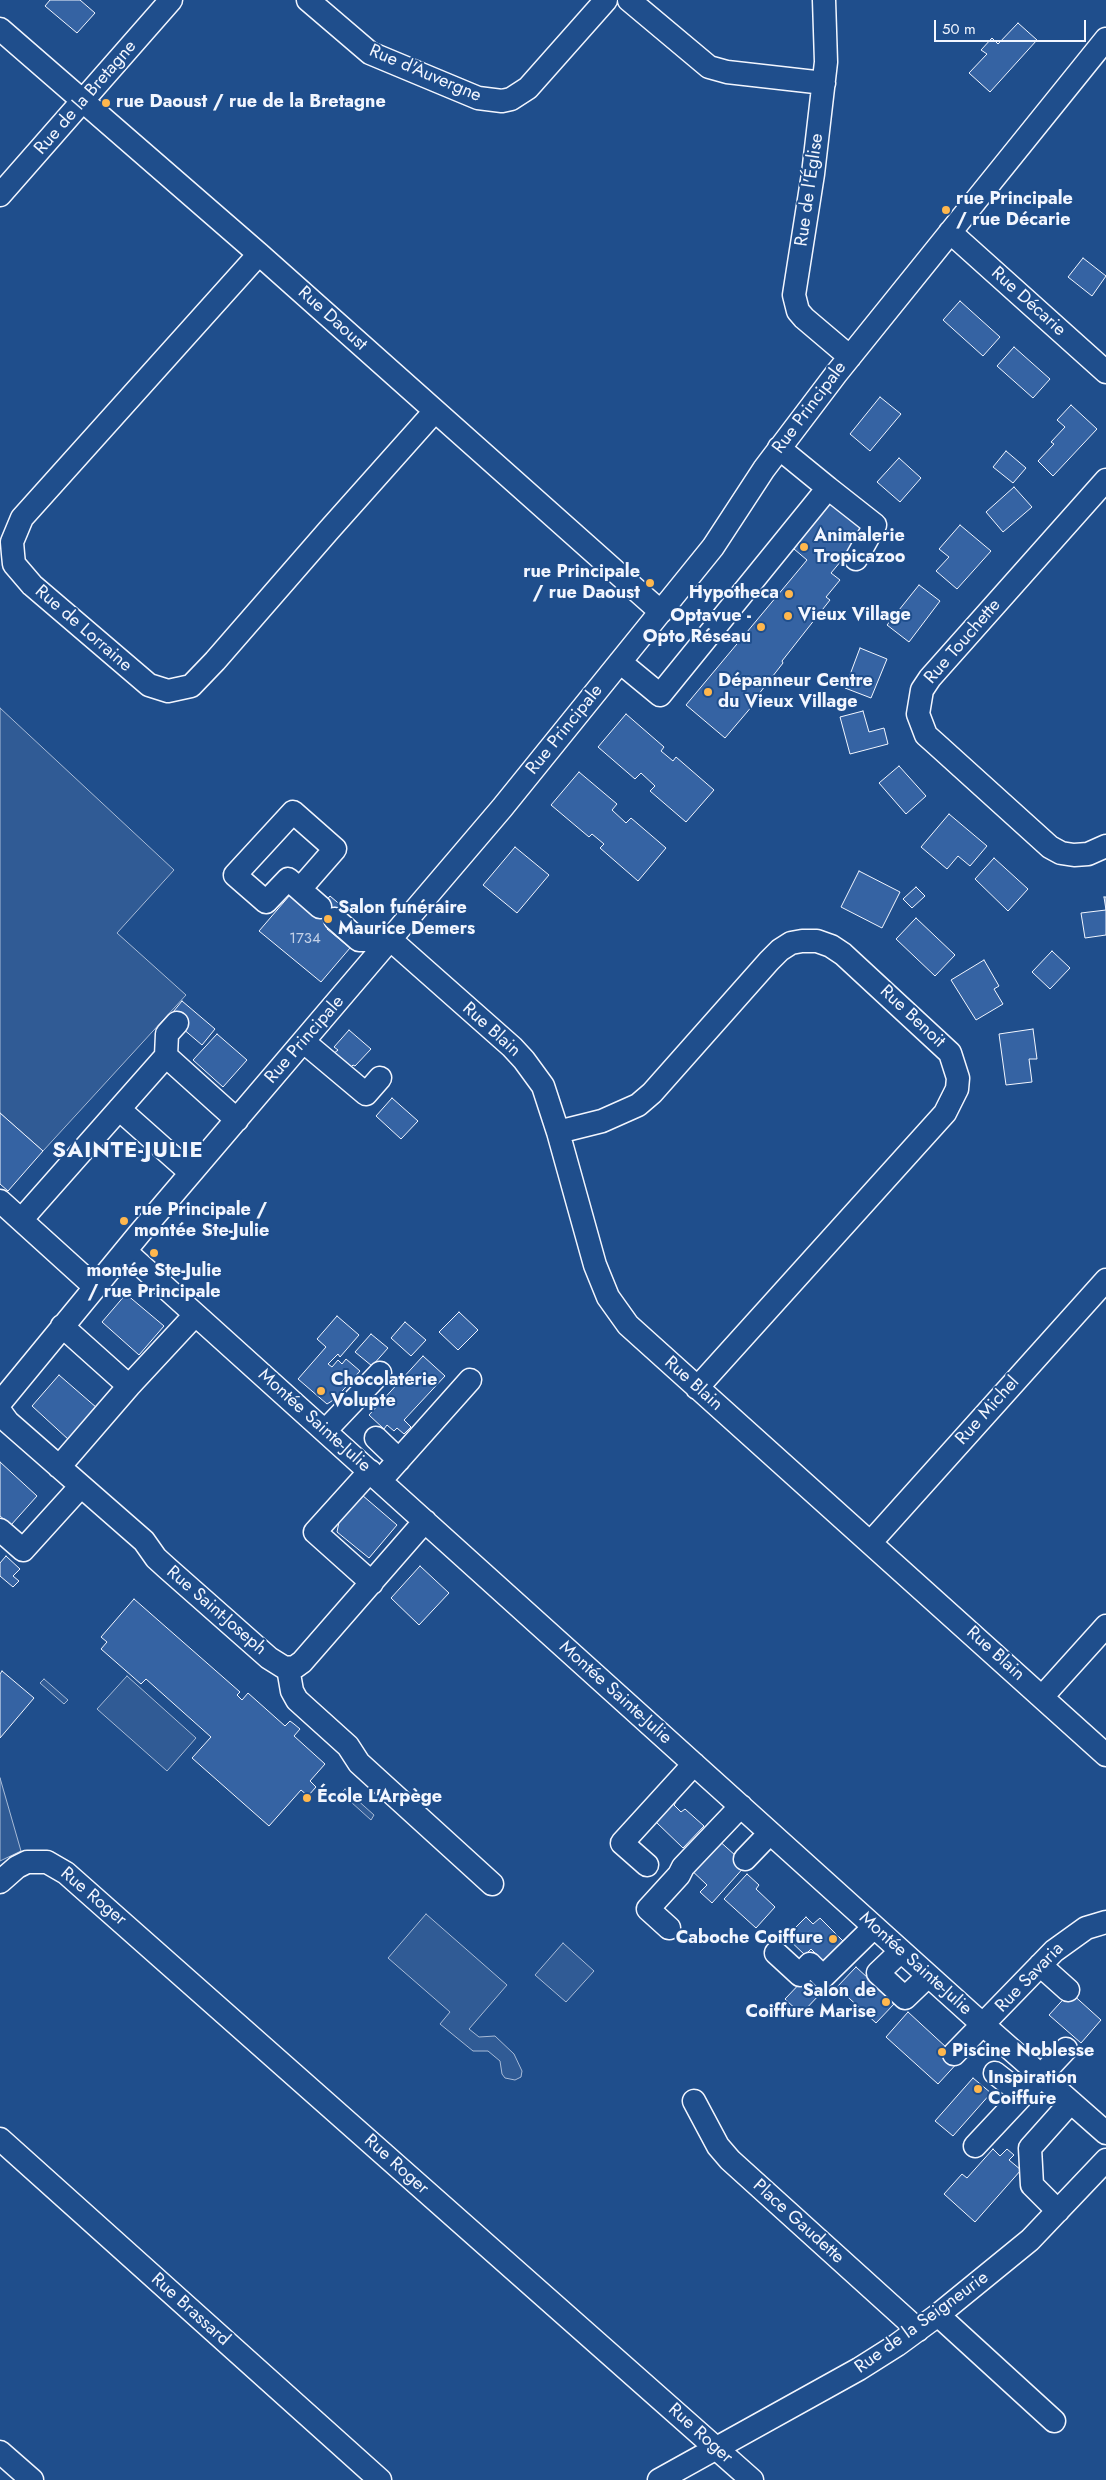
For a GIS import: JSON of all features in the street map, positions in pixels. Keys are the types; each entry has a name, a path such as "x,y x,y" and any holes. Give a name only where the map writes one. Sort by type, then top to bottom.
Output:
{"street":[{"name":"Rue de la Bretagne","path":"0,195 171,0"},
{"name":"Rue d'Auvergne","path":"308,0 370,53 478,98 502,102 511,99 528,88 606,0"},
{"path":"629,0 709,67 727,72 824,83"},
{"name":"Rue de l'Église","path":"824,0 827,44 824,83 813,174 794,295 798,311 804,318 850,357"},
{"name":"Rue Daoust","path":"0,29 259,254 661,612"},
{"name":"Rue Principale","path":"0,1403 125,1251 391,940 661,612 713,547 780,448 850,357 1106,39"},
{"name":"Rue Décarie","path":"950,232 1106,372"},
{"name":"Rue de Lorraine","path":"259,254 22,518 12,542 14,564 32,585 149,685 168,691 191,686 435,411"},
{"path":"780,448 875,525 856,559"},
{"name":"Rue Touchette","path":"1106,480 930,678 922,690 918,714 926,734 935,744 1050,847 1061,853 1074,855 1088,854 1106,846"},
{"path":"620,662 660,695 828,488"},
{"path":"300,889 335,849 293,812 235,875 266,902 288,880 359,940 391,940"},
{"name":"Rue Blain","path":"391,940 524,1060 543,1086 558,1132 588,1245 608,1297 628,1325 1106,1754"},
{"name":"Rue Benoit","path":"558,1132 602,1121 638,1105 652,1093 769,961 791,943 817,941 843,954 950,1053 958,1078 953,1101 945,1113 697,1388"},
{"path":"22,1219 166,1056 167,1034 177,1023"},
{"path":"304,1042 366,1094 380,1078"},
{"path":"166,1056 237,1120"},
{"path":"119,1109 191,1173"},
{"path":"0,1201 95,1287"},
{"name":"Montée Sainte-Julie","path":"125,1251 928,1976 1106,2132"},
{"name":"Rue Michel","path":"871,1542 1106,1280"},
{"path":"59,1467 195,1314"},
{"path":"62,1326 129,1386"},
{"path":"325,1431 380,1373"},
{"path":"372,1583 315,1532 375,1476 399,1460 470,1380"},
{"name":"Rue Saint-Joseph","path":"0,1410 8,1422 144,1541 156,1558 277,1664 288,1668"},
{"path":"376,1438 399,1460"},
{"path":"0,1530 23,1550 81,1486"},
{"path":"425,1521 302,1662 288,1668 293,1695 297,1700 348,1746 359,1763 492,1884"},
{"path":"1042,1697 1106,1626"},
{"path":"647,1865 622,1843 694,1764"},
{"path":"668,1928 648,1909 683,1867 741,1806"},
{"path":"745,1859 770,1833"},
{"name":"Rue Roger","path":"0,1882 16,1867 36,1861 47,1862 66,1873 752,2480"},
{"name":"Rue Savaria","path":"954,2054 984,2026 1054,1951 1075,1934 1086,1928 1106,1922"},
{"path":"776,1953 800,1975 810,1964 819,1981 874,1927"},
{"path":"901,1951 878,1973 905,1998 928,1976"},
{"path":"1040,1965 1068,1990"},
{"path":"975,2146 1066,2049"},
{"path":"996,2072 1022,2094"},
{"name":"Place Gaudette","path":"694,2101 718,2146 730,2160 918,2330"},
{"path":"1058,2211 1032,2185 1030,2148 1071,2102"},
{"name":"Rue Brassard","path":"0,2139 380,2480"},
{"name":"Rue de la Seigneurie","path":"659,2480 860,2369 918,2330 1012,2256 1106,2160"},
{"path":"938,2315 1054,2421"},
{"path":"0,2452 32,2480"}],"shaded area":[{"path":"0,708 174,870 117,933 186,995 43,1151 0,1113"},
{"path":"127,1676 196,1738 167,1771 97,1709"},
{"path":"44,1679 68,1700 64,1704 40,1683"},
{"path":"0,1778 21,1851 0,1861"},
{"path":"345,1789 374,1815 371,1820 341,1793"},
{"path":"426,1914 507,1985 469,2029 479,2037 495,2036 514,2054 522,2071 521,2077 515,2080 505,2078 502,2074 500,2061 488,2051 473,2051 440,2024 450,2012 388,1958"},
{"path":"563,1943 594,1971 566,2002 535,1975"}],"building":[{"path":"50,0 80,0 95,13 77,33 45,6"},
{"path":"1018,23 1037,40 990,92 969,73 987,54 981,50 992,38 998,44"},
{"path":"1083,258 1106,276 1092,296 1068,277"},
{"path":"960,301 1000,337 983,356 943,320"},
{"path":"1014,347 1050,379 1033,398 997,366"},
{"path":"880,397 901,414 870,451 850,434"},
{"path":"1071,405 1097,429 1053,476 1038,461 1054,444 1051,442 1065,427 1057,420"},
{"path":"1006,451 1026,468 1013,483 993,467"},
{"path":"899,458 921,478 900,502 877,482"},
{"path":"1014,487 1032,507 1003,532 986,512"},
{"name":"Vieux Village","path":"831,498 868,529 831,573 840,580 826,597 830,600 782,661 783,663 751,704 753,705 725,738 686,705 807,560 794,549 793,543"},
{"path":"960,525 991,551 957,589 936,571 949,557 939,549"},
{"path":"919,585 940,601 909,642 887,625"},
{"path":"860,648 887,659 871,698 845,688"},
{"path":"863,711 869,732 884,728 888,744 850,754 840,717"},
{"path":"626,714 664,747 661,751 673,761 676,757 714,790 686,822 650,791 655,786 641,773 635,779 598,747"},
{"path":"899,766 926,796 906,814 879,783"},
{"path":"579,772 617,804 612,810 626,823 631,818 666,848 638,881 600,848 604,844 592,834 589,837 551,805"},
{"path":"949,814 987,846 970,866 958,856 947,869 921,847"},
{"path":"515,847 549,875 517,913 483,885"},
{"path":"994,858 1028,889 1008,911 975,879"},
{"path":"859,871 900,892 882,928 841,907"},
{"path":"916,887 925,896 912,908 903,899"},
{"path":"290,895 314,915 330,896 344,908 327,929 350,948 321,982 259,931"},
{"path":"1106,910 1106,935 1085,938 1081,913"},
{"path":"916,918 955,955 935,976 896,939"},
{"path":"1052,951 1070,968 1050,989 1032,972"},
{"path":"984,960 999,986 994,989 1003,1004 976,1020 951,980"},
{"path":"182,1001 215,1029 202,1045 169,1017"},
{"path":"1033,1029 1037,1059 1029,1059 1032,1082 1006,1085 999,1034"},
{"path":"349,1030 371,1049 355,1066 353,1065 349,1069 333,1054 338,1050 334,1047"},
{"path":"217,1034 247,1060 223,1087 193,1060"},
{"path":"392,1098 418,1121 401,1139 376,1116"},
{"path":"0,1113 43,1151 8,1191 0,1184"},
{"path":"126,1294 164,1326 139,1355 102,1322"},
{"path":"459,1312 478,1330 458,1350 439,1332"},
{"path":"337,1316 359,1335 340,1357 338,1354 328,1364 332,1367 338,1360 342,1364 346,1359 360,1371 335,1399 327,1404 298,1379 326,1347 317,1339"},
{"path":"405,1322 426,1340 411,1356 391,1338"},
{"path":"371,1334 388,1348 372,1366 355,1352"},
{"path":"423,1356 445,1376 404,1420 411,1427 404,1434 397,1428 394,1431 387,1425 384,1429 369,1415"},
{"path":"59,1375 97,1408 69,1440 32,1406"},
{"path":"0,1462 37,1496 11,1525 0,1516"},
{"path":"362,1495 397,1525 369,1558 337,1532 339,1522"},
{"path":"6,1556 20,1569 13,1576 19,1581 13,1587 0,1576 0,1563"},
{"path":"420,1566 449,1593 419,1625 391,1598"},
{"path":"134,1599 240,1692 237,1695 242,1700 248,1693 285,1726 290,1721 300,1729 294,1736 325,1764 310,1781 316,1787 308,1796 301,1790 269,1826 192,1758 211,1737 146,1679 141,1684 101,1649 107,1642 101,1637"},
{"path":"2,1671 34,1698 0,1738 0,1674"},
{"path":"668,1795 676,1802 674,1805 681,1812 685,1809 704,1826 683,1848 655,1821"},
{"path":"716,1838 746,1865 712,1903 700,1892 707,1885 687,1866"},
{"path":"747,1874 759,1885 756,1889 775,1907 756,1928 724,1899"},
{"path":"806,1917 813,1924 820,1918 843,1941 823,1961 811,1949 805,1955 786,1937"},
{"path":"856,1967 895,2003 876,2023 837,1987"},
{"path":"806,1977 822,1992 801,2014 785,1999"},
{"path":"1070,1992 1101,2020 1081,2043 1049,2015"},
{"path":"908,2012 960,2060 938,2084 886,2037"},
{"path":"973,2078 991,2093 953,2136 935,2121"},
{"path":"993,2149 1000,2156 1007,2149 1014,2155 1009,2160 1021,2170 975,2222 944,2194 962,2174 967,2178"}],"place":[{"name":"rue Daoust / rue de la Bretagne","path":"106,103"},
{"name":"rue Principale / rue Décarie","path":"946,210"},
{"name":"Animalerie Tropicazoo","path":"804,547"},
{"name":"rue Principale / rue Daoust","path":"650,583"},
{"name":"Hypotheca","path":"789,594"},
{"name":"Vieux Village","path":"788,616"},
{"name":"Optavue - Opto Réseau","path":"761,627"},
{"name":"Dépanneur Centre du Vieux Village","path":"708,692"},
{"name":"Salon funéraire Maurice Demers","path":"328,919"},
{"name":"rue Principale / montée Ste-Julie","path":"124,1221"},
{"name":"montée Ste-Julie / rue Principale","path":"154,1253"},
{"name":"Chocolaterie Volupte","path":"321,1391"},
{"name":"École L'Arpège","path":"307,1798"},
{"name":"Caboche Coiffure","path":"833,1939"},
{"name":"Salon de Coiffure Marise","path":"886,2002"},
{"name":"Piscine Noblesse","path":"942,2052"},
{"name":"Inspiration Coiffure","path":"978,2089"}],"district":[{"name":"SAINTE-JULIE","path":"128,1152"}]}
